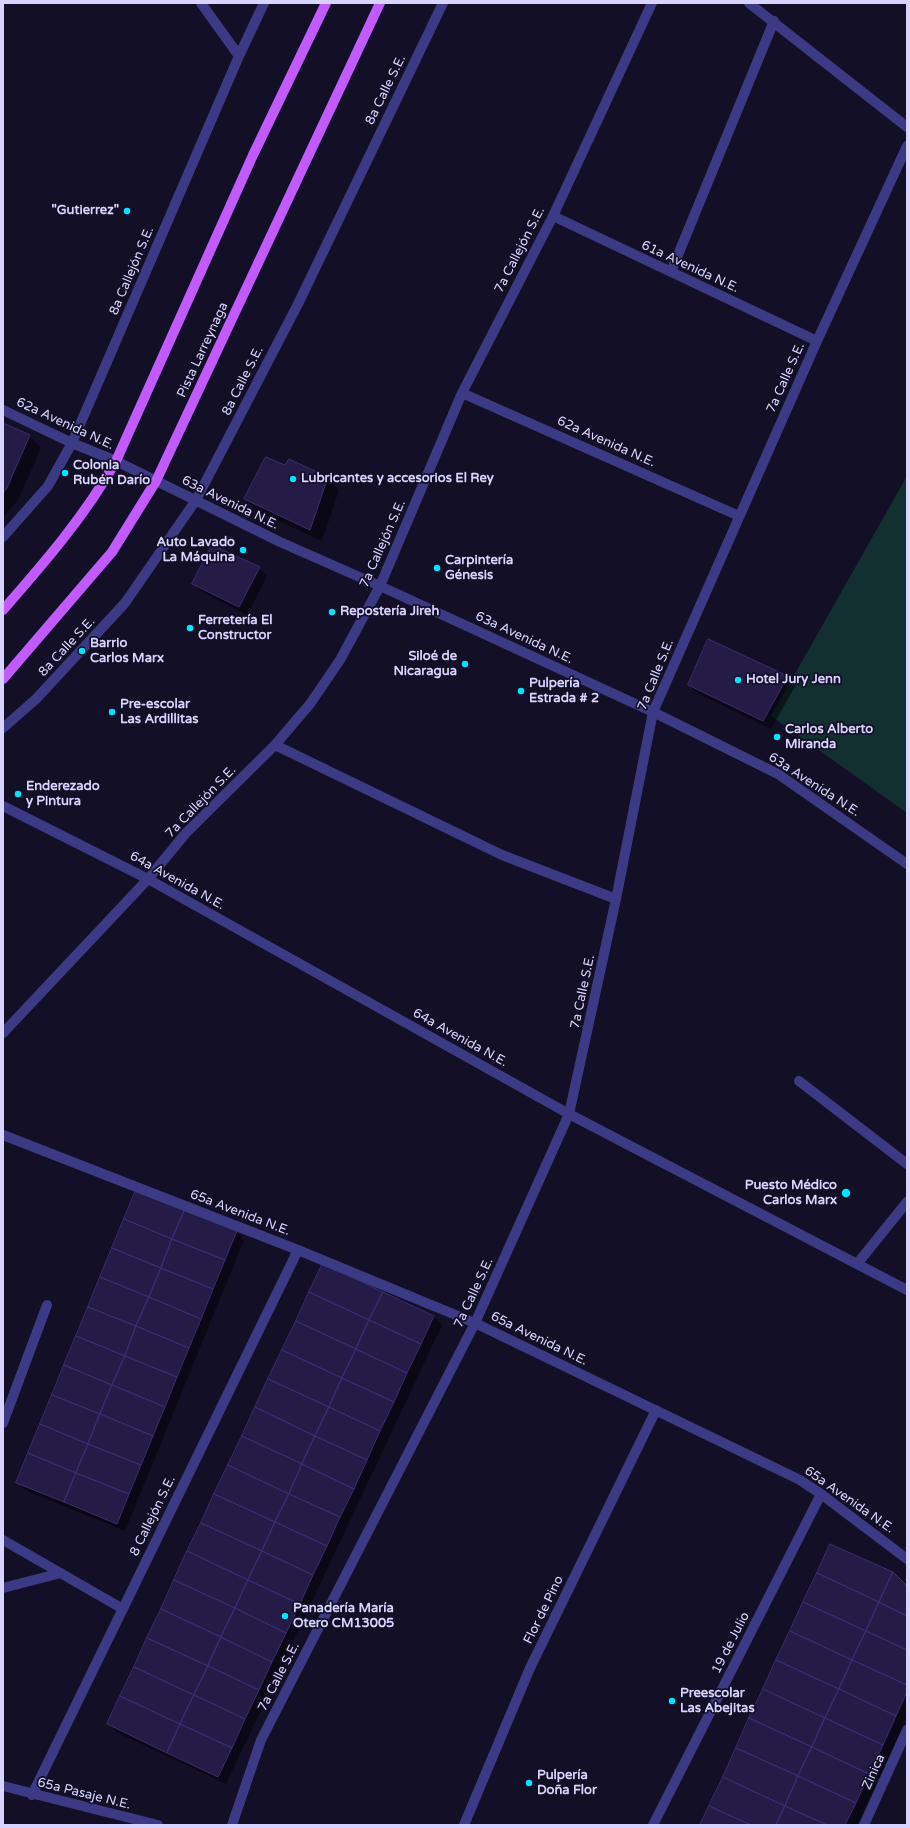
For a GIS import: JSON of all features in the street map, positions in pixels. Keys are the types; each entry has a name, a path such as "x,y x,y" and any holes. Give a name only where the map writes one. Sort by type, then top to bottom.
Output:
{"main road":[{"path":"3,610 84,511 101,488 116,461 253,155 326,3"},
{"name":"Pista Larreynaga","path":"3,679 112,552 156,480 380,3"}],"street":[{"path":"202,3 240,56"},
{"name":"8a Callejón S.E.","path":"3,536 48,486 72,443 264,3"},
{"name":"8a Calle S.E.","path":"3,728 36,699 124,603 196,500 298,304 443,3"},
{"name":"7a Callejón S.E.","path":"3,1033 148,879 186,833 276,745 310,704 340,660 380,586 462,393 553,216 652,3"},
{"path":"749,3 774,21 829,67 907,127"},
{"path":"671,272 774,21"},
{"name":"7a Calle S.E.","path":"232,1825 261,1740 475,1323 569,1114 616,899 653,712 817,341 907,146"},
{"name":"61a Avenida N.E.","path":"553,216 817,341"},
{"name":"62a Avenida N.E.","path":"462,393 739,516"},
{"name":"62a Avenida N.E.","path":"3,410 72,443 116,461"},
{"name":"63a Avenida N.E.","path":"116,461 280,542 380,586 653,712 778,774 907,864"},
{"path":"276,745 502,855 616,899"},
{"name":"64a Avenida N.E.","path":"3,806 148,879 569,1114 907,1290"},
{"path":"799,1081 907,1164"},
{"name":"65a Avenida N.E.","path":"3,1135 298,1250 475,1323 800,1480 905,1553"},
{"path":"857,1264 907,1202"},
{"name":"8 Callejón S.E.","path":"32,1795 298,1250"},
{"path":"3,1423 46,1305"},
{"name":"Flor de Pino","path":"464,1825 530,1668 656,1410"},
{"name":"19 de Julio","path":"652,1825 821,1494"},
{"path":"3,1540 122,1609"},
{"path":"3,1588 61,1573"},
{"name":"Zinica","path":"864,1825 907,1730"},
{"name":"65a Pasaje N.E.","path":"3,1786 32,1795 158,1825"}],"green space":[{"path":"907,476 907,813 771,716"}],"building":[{"path":"3,423 30,435 7,488 3,493"},
{"path":"266,457 285,465 289,459 328,477 310,530 244,499"},
{"path":"212,545 260,567 239,607 192,584"},
{"name":"Hotel Jury Jenn","path":"708,639 788,676 763,721 688,685"},
{"path":"136,1190 185,1209 172,1239 124,1219"},
{"path":"185,1209 237,1231 225,1260 172,1239"},
{"path":"124,1219 172,1239 161,1268 112,1248"},
{"path":"172,1239 225,1260 213,1289 161,1268"},
{"path":"112,1248 161,1268 149,1297 100,1277"},
{"path":"323,1263 383,1292 369,1320 309,1292"},
{"path":"161,1268 213,1289 201,1319 149,1297"},
{"path":"100,1277 149,1297 136,1326 88,1307"},
{"path":"309,1292 369,1320 356,1349 296,1321"},
{"path":"383,1292 434,1316 421,1344 369,1320"},
{"path":"149,1297 201,1319 189,1348 136,1326"},
{"path":"88,1307 136,1326 125,1356 76,1336"},
{"path":"369,1320 421,1344 407,1373 356,1349"},
{"path":"296,1321 356,1349 342,1378 282,1350"},
{"path":"136,1326 189,1348 177,1377 125,1356"},
{"path":"76,1336 125,1356 112,1385 64,1365"},
{"path":"356,1349 407,1373 394,1402 342,1378"},
{"path":"282,1350 342,1378 329,1407 268,1379"},
{"path":"125,1356 177,1377 165,1407 112,1385"},
{"path":"64,1365 112,1385 100,1414 52,1395"},
{"path":"342,1378 394,1402 380,1431 329,1407"},
{"path":"268,1379 329,1407 315,1436 255,1407"},
{"path":"112,1385 165,1407 153,1436 100,1414"},
{"path":"52,1395 100,1414 88,1444 40,1424"},
{"path":"255,1407 315,1436 302,1464 242,1436"},
{"path":"329,1407 380,1431 367,1460 315,1436"},
{"path":"100,1414 153,1436 141,1465 88,1444"},
{"path":"40,1424 88,1444 76,1473 28,1453"},
{"path":"242,1436 302,1464 289,1494 228,1465"},
{"path":"315,1436 367,1460 354,1489 302,1464"},
{"path":"88,1444 141,1465 129,1494 76,1473"},
{"path":"28,1453 76,1473 64,1502 16,1483"},
{"path":"302,1464 354,1489 340,1517 289,1494"},
{"path":"228,1465 289,1494 275,1522 214,1494"},
{"path":"76,1473 129,1494 117,1524 64,1502"},
{"path":"214,1494 275,1522 262,1551 201,1523"},
{"path":"289,1494 340,1517 327,1546 275,1522"},
{"path":"275,1522 327,1546 313,1575 262,1551"},
{"path":"201,1523 262,1551 248,1580 187,1551"},
{"path":"830,1544 893,1572 879,1602 817,1573"},
{"path":"187,1551 248,1580 235,1608 174,1580"},
{"path":"262,1551 313,1575 300,1604 248,1580"},
{"path":"893,1572 907,1586 907,1616 879,1602"},
{"path":"817,1573 879,1602 866,1631 803,1602"},
{"path":"174,1580 235,1608 221,1637 161,1609"},
{"path":"248,1580 300,1604 286,1633 235,1608"},
{"path":"803,1602 866,1631 852,1660 790,1631"},
{"path":"879,1602 907,1616 907,1650 866,1631"},
{"path":"235,1608 286,1633 272,1662 221,1637"},
{"path":"161,1609 221,1637 208,1666 147,1638"},
{"path":"790,1631 852,1660 839,1689 776,1660"},
{"path":"866,1631 907,1650 907,1685 852,1660"},
{"path":"221,1637 272,1662 259,1690 208,1666"},
{"path":"147,1638 208,1666 194,1695 134,1667"},
{"path":"776,1660 839,1689 825,1718 763,1689"},
{"path":"852,1660 907,1685 907,1692 896,1716 839,1689"},
{"path":"208,1666 259,1690 245,1719 194,1695"},
{"path":"134,1667 194,1695 180,1724 120,1696"},
{"path":"763,1689 825,1718 812,1747 749,1718"},
{"path":"839,1689 896,1716 883,1745 825,1718"},
{"path":"194,1695 245,1719 232,1748 180,1724"},
{"path":"120,1696 180,1724 167,1753 107,1724"},
{"path":"749,1718 812,1747 798,1776 736,1748"},
{"path":"825,1718 883,1745 869,1774 812,1747"},
{"path":"180,1724 232,1748 218,1777 167,1753"},
{"path":"812,1747 869,1774 856,1803 798,1776"},
{"path":"736,1748 798,1776 785,1806 723,1777"},
{"path":"798,1776 856,1803 845,1825 827,1825 785,1806"},
{"path":"723,1777 785,1806 776,1825 751,1825 709,1806"},
{"path":"709,1806 751,1825 700,1825"},
{"path":"785,1806 827,1825 776,1825"}],"place":[{"name":"\"Gutierrez\"","path":"127,211"},
{"name":"Colonia Rubén Darío","path":"65,473"},
{"name":"Lubricantes y accesorios El Rey","path":"293,479"},
{"name":"Auto Lavado La Máquina","path":"243,550"},
{"name":"Carpintería Génesis","path":"437,568"},
{"name":"Repostería Jireh","path":"332,612"},
{"name":"Ferretería El Constructor","path":"190,628"},
{"name":"Barrio Carlos Marx","path":"82,651"},
{"name":"Siloé de Nicaragua","path":"465,664"},
{"name":"Hotel Jury Jenn","path":"738,680"},
{"name":"Pulpería Estrada # 2","path":"521,691"},
{"name":"Pre-escolar Las Ardillitas","path":"112,712"},
{"name":"Carlos Alberto Miranda","path":"777,737"},
{"name":"Enderezado y Pintura","path":"18,794"},
{"name":"Puesto Médico Carlos Marx","path":"846,1193"},
{"name":"Panadería María Otero CM13005","path":"285,1616"},
{"name":"Preescolar Las Abejitas","path":"672,1701"},
{"name":"Pulpería Doña Flor","path":"529,1783"}]}
